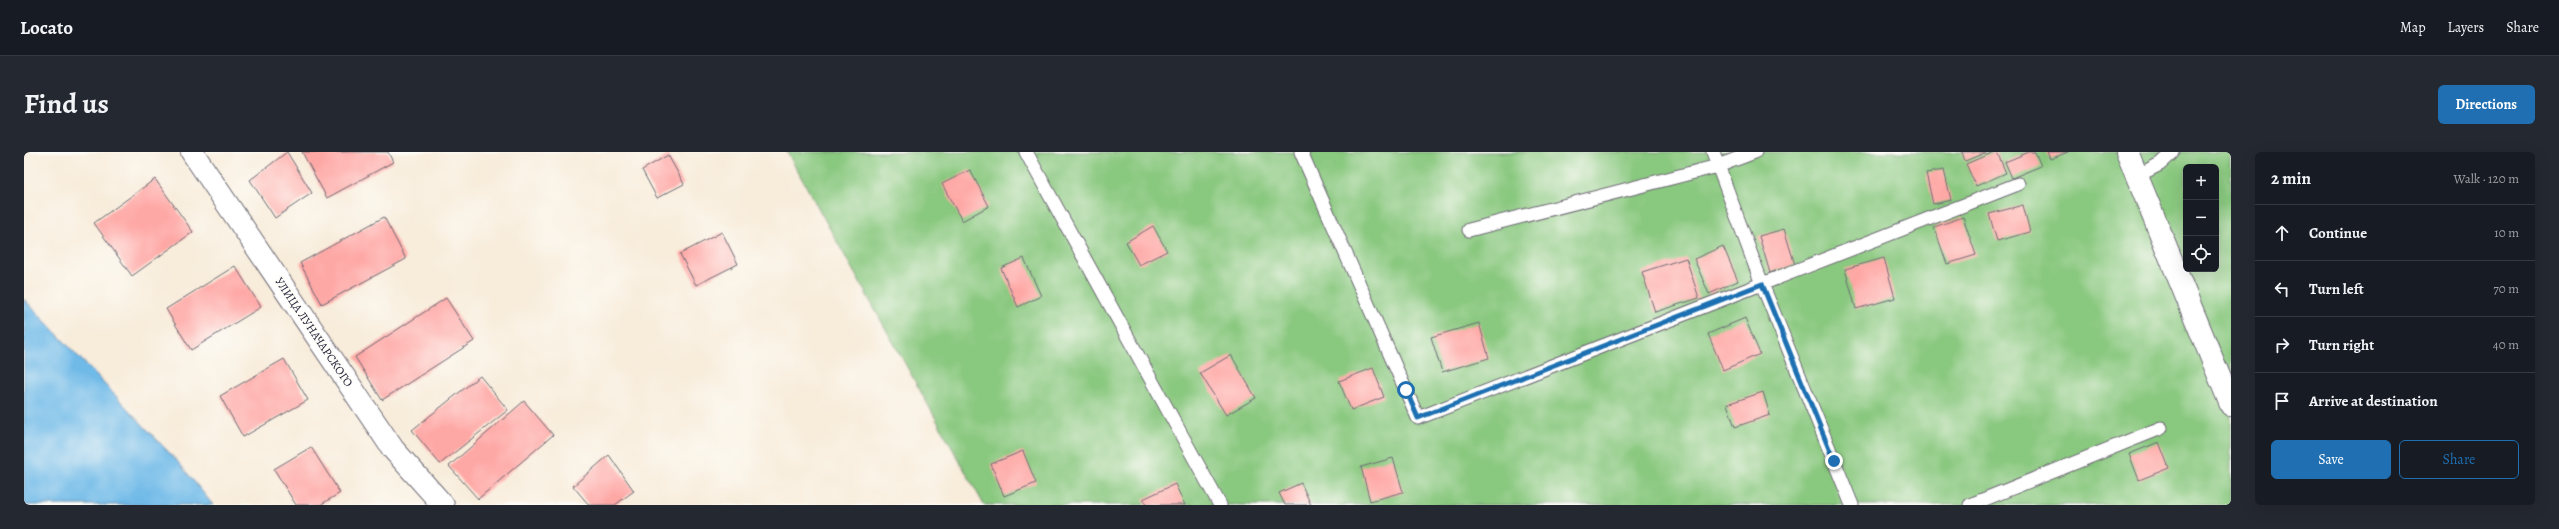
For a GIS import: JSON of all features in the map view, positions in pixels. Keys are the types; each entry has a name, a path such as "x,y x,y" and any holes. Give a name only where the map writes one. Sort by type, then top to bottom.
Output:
{"street":[{"name":"УЛИЦА ЛУНАЧАРСКОГО","path":"192,152 393,450 443,505"},
{"path":"2126,152 2231,405"}],"lane":[{"path":"1026,152 1220,505"},
{"path":"1301,152 1418,418 2018,184"},
{"path":"1713,152 1762,284 1852,505"},
{"path":"1470,230 1718,166 1755,152"},
{"path":"2137,176 2160,164 2173,152"},
{"path":"1970,505 2161,428"}],"green space":[{"path":"787,152 2231,152 2231,505 984,505"}],"water":[{"path":"24,299 179,463 213,505 24,505"}],"building":[{"path":"287,152 312,193 275,218 250,180"},
{"path":"302,152 388,152 393,162 327,198"},
{"path":"1962,152 1987,152 1965,161"},
{"path":"1997,152 2006,173 1976,186 1966,164"},
{"path":"2029,152 2035,152 2041,166 2012,178 2005,162"},
{"path":"2047,152 2068,152 2050,159"},
{"path":"668,155 684,184 657,198 642,170"},
{"path":"970,170 989,206 962,221 942,184"},
{"path":"1944,170 1951,200 1933,204 1926,173"},
{"path":"155,179 193,232 132,276 94,223"},
{"path":"2023,205 2030,232 1997,241 1989,214"},
{"path":"384,217 406,259 322,304 300,263"},
{"path":"1963,217 1976,255 1947,264 1934,227"},
{"path":"1153,226 1167,251 1139,265 1126,242"},
{"path":"1784,229 1795,265 1770,273 1759,236"},
{"path":"722,232 738,264 696,285 680,254"},
{"path":"1723,246 1738,281 1709,294 1694,259"},
{"path":"1024,258 1041,296 1018,307 1001,268"},
{"path":"1686,258 1699,298 1655,312 1642,272"},
{"path":"1884,258 1895,298 1856,309 1845,269"},
{"path":"235,266 261,307 191,350 166,309"},
{"path":"446,298 474,341 382,400 355,357"},
{"path":"1745,318 1760,354 1723,370 1708,334"},
{"path":"1479,323 1489,358 1442,372 1431,337"},
{"path":"1231,355 1256,398 1226,415 1200,373"},
{"path":"284,359 308,400 243,437 220,396"},
{"path":"1373,368 1384,397 1351,410 1339,381"},
{"path":"480,376 508,410 440,464 412,430"},
{"path":"1763,392 1770,415 1735,427 1727,404"},
{"path":"524,401 553,435 478,499 449,466"},
{"path":"2159,442 2169,468 2139,480 2129,454"},
{"path":"311,447 340,493 320,505 296,505 274,469"},
{"path":"1023,451 1036,483 1004,496 991,464"},
{"path":"609,455 634,491 615,505 589,505 573,486"},
{"path":"1393,458 1403,492 1370,501 1361,467"},
{"path":"1301,483 1311,505 1285,505 1279,493"},
{"path":"1175,484 1185,505 1146,505 1143,499"}],"route":[{"path":"1406,390 1418,418 1762,284 1834,461"}]}
